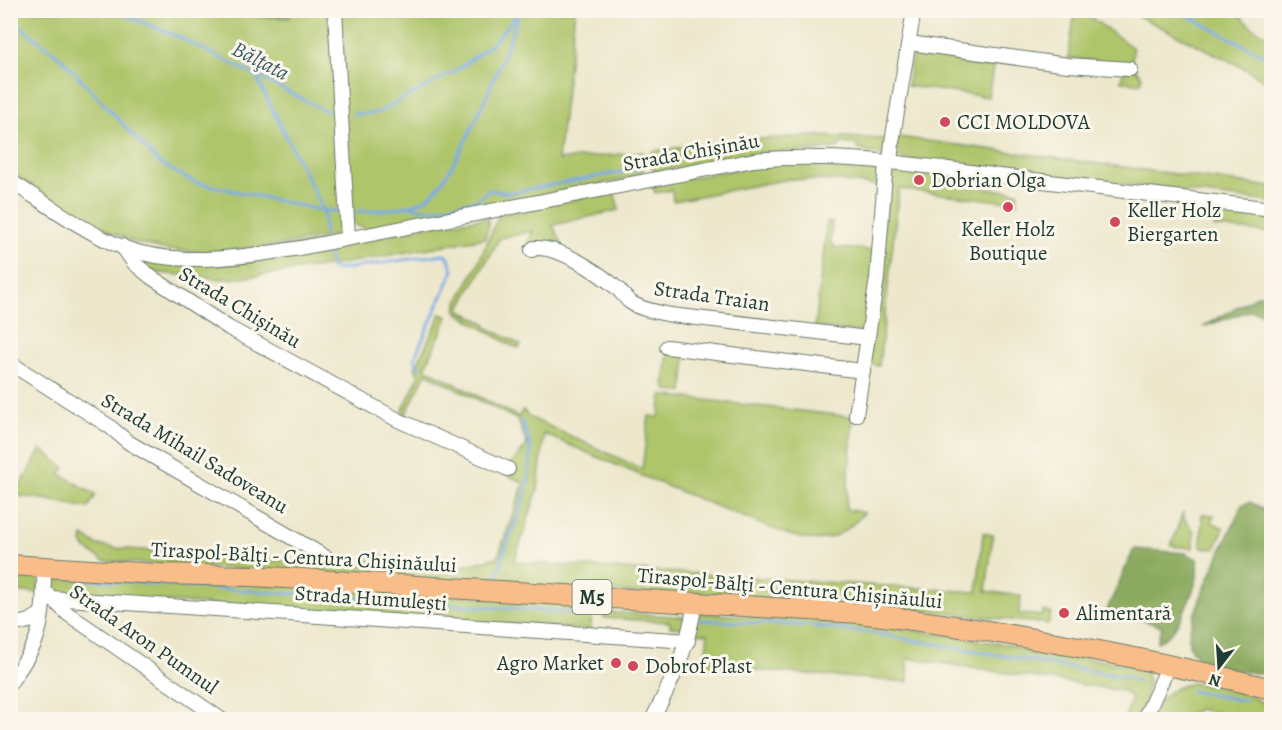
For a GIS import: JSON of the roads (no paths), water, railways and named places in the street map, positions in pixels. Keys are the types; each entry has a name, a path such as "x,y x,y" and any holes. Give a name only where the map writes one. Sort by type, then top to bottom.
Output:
{"highway":[{"name":"Tiraspol-Bălţi - Centura Chișinăului","path":"10,565 158,574 253,576 851,613 936,622 1047,640 1272,689"}],"street":[{"path":"335,10 348,238"},
{"path":"856,415 879,258 888,162 914,10"},
{"path":"909,43 1068,65 1130,69"},
{"name":"Strada Chișinău","path":"10,181 122,246 144,253 205,258 255,255 754,160 790,157 828,156 888,162 1272,209"},
{"name":"Strada Chișinău","path":"122,246 134,263 151,277 229,327 398,420 508,469"},
{"name":"Strada Traian","path":"532,250 543,248 553,250 598,273 630,302 640,307 671,315 868,338"},
{"path":"667,347 863,371"},
{"name":"Strada Mihail Sadoveanu","path":"10,363 109,426 128,442 327,558"},
{"path":"10,682 35,642 47,594 44,567"},
{"name":"Strada Humulești","path":"47,594 688,641"},
{"name":"Strada Aron Pumnul","path":"47,594 68,614 222,720"},
{"path":"652,720 671,684 688,641 694,603"},
{"path":"10,625 30,621 41,614"},
{"path":"1144,720 1169,665"}],"waterway":[{"name":"Bălţata","path":"113,10 181,38 328,112"},
{"name":"Bălţata","path":"353,114 377,113 457,70 492,44 521,10"},
{"name":"Bălţata","path":"1177,10 1272,60"},
{"path":"355,212 410,205 427,198 439,186 452,167 479,112 519,13"},
{"path":"10,18 63,60 159,163 194,182 324,211 338,211"},
{"path":"256,77 324,211 324,233"},
{"path":"410,206 429,210 477,200 489,190 509,193 638,169"},
{"path":"328,251 331,268 337,270 444,254 449,258 453,271 414,359 420,367"},
{"path":"497,581 523,501 530,468 530,446 522,421"},
{"path":"21,575 36,576"},
{"path":"52,577 574,613"},
{"path":"700,620 814,626 878,634 1130,678 1139,682"},
{"path":"1191,691 1246,701"}],"place":[{"name":"CCI MOLDOVA","path":"945,122"},
{"name":"Dobrian Olga","path":"919,180"},
{"name":"Keller Holz Boutique","path":"1008,207"},
{"name":"Keller Holz Biergarten","path":"1115,222"},
{"name":"Alimentară","path":"1064,613"},
{"name":"Agro Market","path":"616,663"},
{"name":"Dobrof Plast","path":"633,666"}]}
